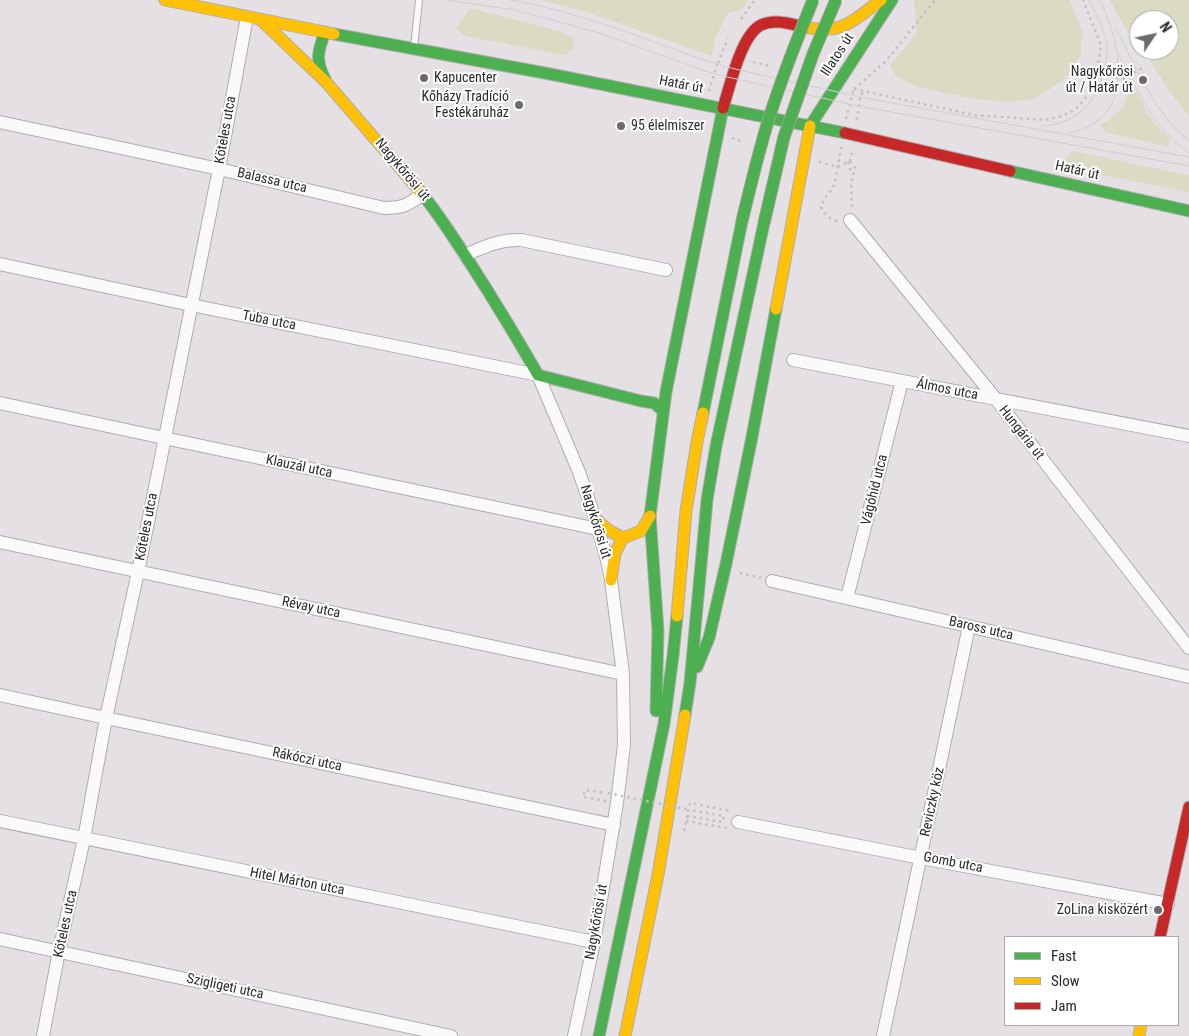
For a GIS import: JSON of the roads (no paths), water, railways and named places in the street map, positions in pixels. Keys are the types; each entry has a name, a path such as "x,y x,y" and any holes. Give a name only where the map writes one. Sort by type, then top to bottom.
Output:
{"main road":[{"name":"Határ út","path":"165,0 705,104 1189,211"},
{"name":"Nagykőrösi út","path":"599,1036 664,724 670,687 686,511 701,424 742,221 757,158 772,109 784,72 813,0"},
{"path":"625,1036 658,875 690,683 707,500 716,446 784,137 813,54 836,0"},
{"name":"Illatos út","path":"657,756 658,631 650,516 666,392 724,108 738,60 747,38 754,29 763,24 776,21 816,30 836,29 851,22 881,0"},
{"name":"Illatos út","path":"810,126 892,0"},
{"name":"Nagykőrösi út","path":"262,20 326,82 423,194 504,316 538,375"},
{"path":"325,32 317,62 326,82"},
{"path":"690,683 709,638 726,564 753,432 810,126"},
{"path":"538,375 654,403 663,411"},
{"path":"611,580 614,555 617,547 623,538 641,531 650,516"},
{"path":"596,523 623,538"},
{"path":"1160,936 1189,807"}],"street":[{"name":"Köteles utca","path":"43,1036 59,951 84,839 106,718 138,572 219,169 247,17"},
{"name":"Balassa utca","path":"0,122 219,169 384,208 398,208 408,205 423,194"},
{"name":"Hungária út","path":"852,222 995,398 1189,648"},
{"path":"465,255 494,243 521,240 666,270"},
{"name":"Tuba utca","path":"0,264 191,305 538,375"},
{"name":"Álmos utca","path":"793,360 1189,436"},
{"name":"Nagykőrösi út","path":"538,375 569,447 607,560 623,674 624,745 614,825 594,942 574,1036"},
{"name":"Vágóhíd utca","path":"848,598 902,381"},
{"name":"Klauzál utca","path":"0,403 164,438 596,523"},
{"name":"Révay utca","path":"0,542 623,674"},
{"name":"Baross utca","path":"772,581 1189,677"},
{"name":"Reviczky köz","path":"883,1036 970,626"},
{"name":"Rákóczi utca","path":"0,695 614,825"},
{"name":"Hitel Márton utca","path":"0,821 594,942"},
{"name":"Gomb utca","path":"738,822 1168,904"},
{"name":"Szigligeti utca","path":"0,938 451,1036"}],"lane":[{"path":"414,49 419,0"}],"tram line":[{"path":"447,0 514,10 553,20 599,33 714,74 858,106 1189,166"},
{"path":"510,0 580,17 706,61 735,69 860,97 1189,157"},
{"path":"1042,126 1063,122 1080,112 1093,97 1102,78 1105,68 1107,44 1101,25 1089,0"},
{"path":"1068,133 1090,126 1106,113 1114,99 1118,83 1116,48 1112,30 1100,0"},
{"path":"1116,29 1156,104 1177,130 1189,141"},
{"path":"1119,55 1140,96 1156,120 1165,132 1189,153"}],"place":[{"name":"Kapucenter","path":"424,78"},
{"name":"Nagykőrösi út / Határ út","path":"1143,80"},
{"name":"Kőházy Tradíció Festékáruház","path":"519,105"},
{"name":"95 élelmiszer","path":"621,126"},
{"name":"ZoLina kisközért","path":"1158,910"}]}
